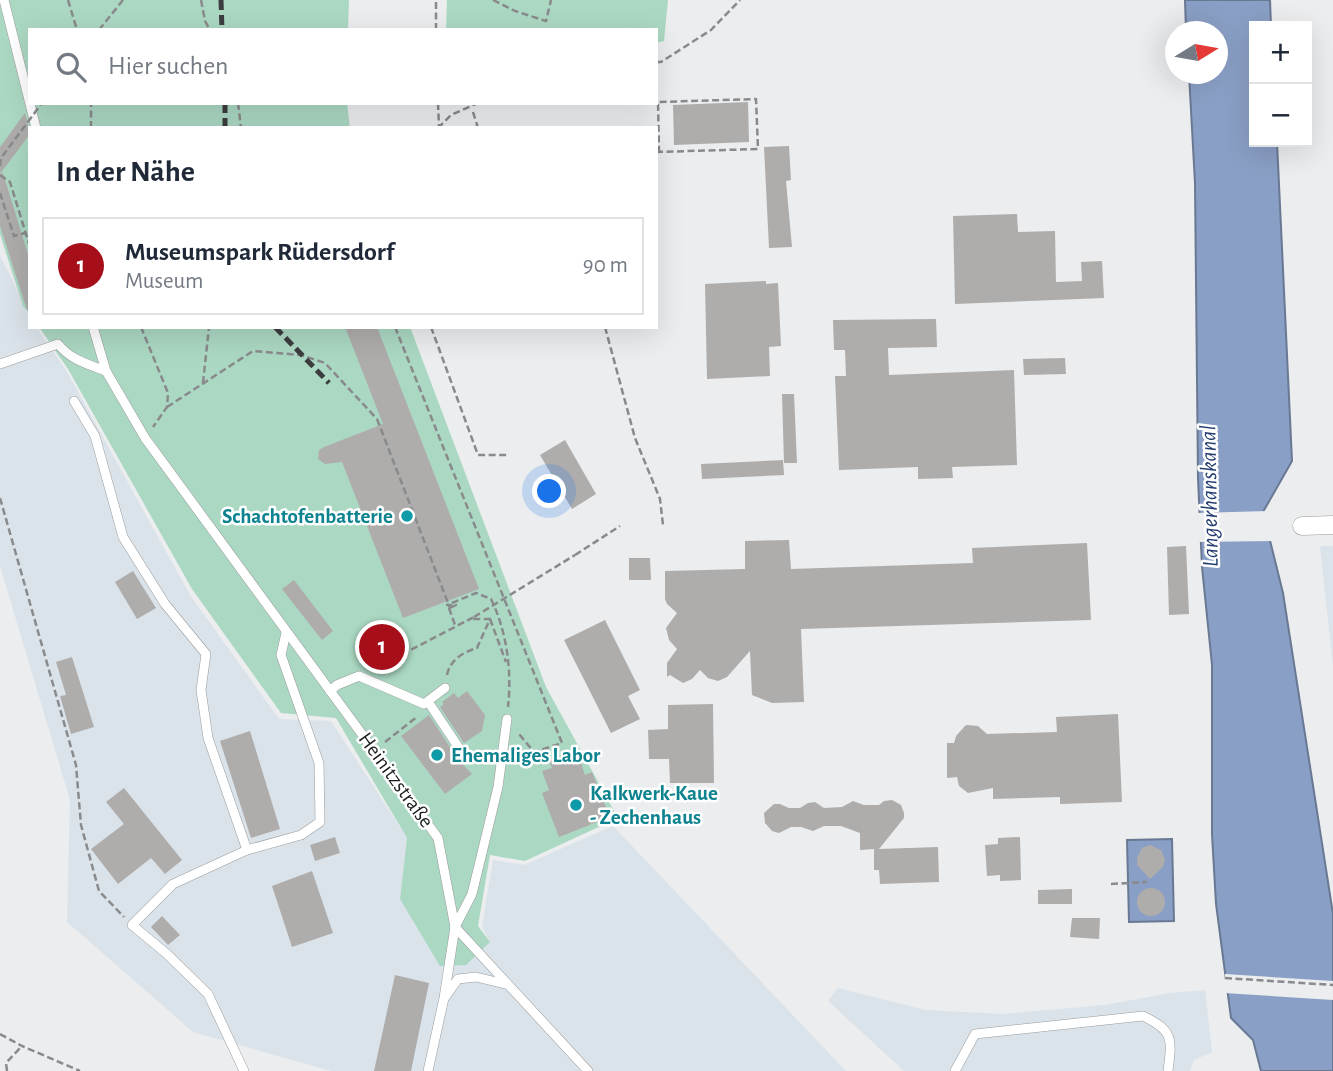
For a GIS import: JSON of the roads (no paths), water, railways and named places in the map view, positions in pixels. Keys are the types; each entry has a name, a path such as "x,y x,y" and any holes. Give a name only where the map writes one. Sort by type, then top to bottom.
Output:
{"street":[{"path":"1302,526 1333,525"}],"lane":[{"path":"4,0 28,96"},
{"path":"30,105 36,126"},
{"name":"Heinitzstraße","path":"94,329 106,371 145,438 438,838 456,927 428,1071"},
{"path":"0,363 58,344 65,353 78,361 106,371"},
{"path":"74,401 94,436 123,537 165,604 206,654 201,690 208,738 247,850"},
{"path":"244,1071 208,994 132,925 173,884 247,850 301,835 320,822 319,763 281,654 286,633"},
{"path":"330,691 337,685 359,676 426,704 463,754"},
{"path":"426,704 445,688"},
{"path":"507,719 498,787 472,894 456,927 588,1071"},
{"path":"444,998 458,979 484,978 509,986"},
{"path":"955,1071 975,1034 1143,1016 1161,1024 1171,1042 1168,1071"}],"water":[{"name":"Langerhanskanal","path":"1185,0 1270,0 1271,21 1249,21 1249,147 1277,147 1292,461 1263,512 1283,593 1333,914 1333,1071 1261,1071 1253,1040 1231,1018 1216,904 1212,834 1212,665 1202,567 1198,478 1195,183 1190,84 1228,84 1228,21 1186,21"},
{"path":"1172,839 1174,921 1129,922 1127,840"}],"railway":[{"path":"221,0 222,28"},
{"path":"225,105 225,126"},
{"path":"277,329 329,383"}],"place":[{"name":"Schachtofenbatterie","path":"407,516"},
{"name":"Museumspark Rüdersdorf","path":"382,647"},
{"name":"Ehemaliges Labor","path":"437,755"},
{"name":"Kalkwerk-Kaue - Zechenhaus","path":"576,805"}]}
